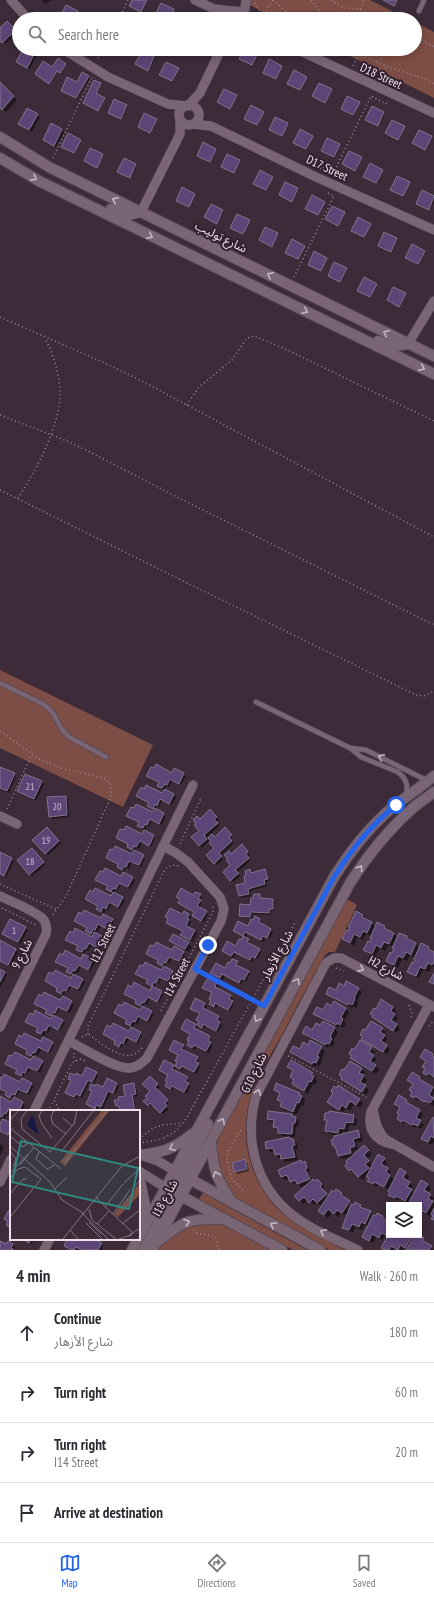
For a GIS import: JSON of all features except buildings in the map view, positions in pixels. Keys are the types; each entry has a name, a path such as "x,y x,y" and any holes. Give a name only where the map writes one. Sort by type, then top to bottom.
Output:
{"street":[{"path":"11,0 22,12"},
{"path":"195,0 222,12"},
{"path":"233,12 248,0"},
{"path":"246,12 248,0"},
{"path":"74,56 108,77 168,104 195,107 198,112"},
{"path":"180,134 181,110 200,93 218,56"},
{"name":"D18 Street","path":"311,56 434,113"},
{"path":"76,199 89,198 122,214 132,215 141,212 180,134 198,120 200,93"},
{"path":"168,104 185,124 192,124"},
{"name":"D17 Street","path":"198,112 211,126"},
{"name":"D17 Street","path":"192,124 211,126 316,177 434,230"},
{"name":"شارع توليب","path":"0,137 49,167 434,356"},
{"path":"0,158 39,181 434,374"},
{"path":"343,330 356,330 389,346 408,344 434,302"},
{"name":"شارع الأزهار","path":"182,1175 198,1128 345,859 372,826 404,798 431,779"},
{"name":"I12 Street","path":"38,1110 69,1041 193,785"},
{"path":"182,1175 211,1141 350,883 386,834 416,806 433,794"},
{"path":"1,816 17,824"},
{"name":"I14 Street","path":"69,1041 122,1067 133,1067 143,1062 147,1058 221,921 223,905 220,897 188,862 163,846"},
{"path":"0,896 38,915 45,922"},
{"name":"شارع 9","path":"0,1027 46,934 45,922"},
{"name":"H2 شارع","path":"330,960 341,958 431,1006"},
{"name":"G10 شارع","path":"330,960 279,1051 256,1096 252,1112 252,1147 257,1166 265,1184 276,1200 290,1213 307,1224 358,1250"},
{"path":"431,1006 372,1102 369,1119 373,1134 378,1139 385,1143 392,1144 434,1167"},
{"path":"182,1175 212,1117 219,1100 223,1082"},
{"path":"140,1155 154,1154 168,1150 184,1141 198,1128"},
{"path":"211,1141 212,1159 216,1174 222,1187 233,1203"},
{"path":"140,1155 158,1161 320,1250"},
{"path":"5,1178 10,1162"},
{"path":"140,1172 174,1192 282,1250"},
{"name":"I18 شارع","path":"154,1247 174,1192 182,1175"},
{"name":"I18 شارع","path":"140,1234 146,1224 174,1192 182,1175"},
{"path":"140,1182 146,1210 146,1224"},
{"path":"144,1250 174,1192"},
{"path":"154,1247 174,1229 190,1221 205,1218 225,1219"},
{"path":"44,1250 49,1240"},
{"name":"I18 شارع","path":"132,1250 137,1240"}],"lane":[{"path":"419,11 424,0"},
{"path":"0,683 45,705 54,713 61,728 69,737 106,757"},
{"path":"256,702 350,748 361,757 431,779"},
{"path":"350,748 366,750 400,770 408,787 404,798"}],"path":[{"path":"122,12 128,0"},
{"path":"248,0 258,9 266,12 273,0 287,12"},
{"path":"311,0 320,12"},
{"path":"331,0 344,8 360,9 364,12"},
{"path":"360,9 364,0"},
{"path":"422,40 434,47"},
{"path":"353,66 358,56"},
{"path":"364,56 386,66 425,79 434,84"},
{"path":"380,79 386,66"},
{"path":"49,167 92,78 87,74"},
{"path":"0,317 108,364 434,537"},
{"path":"187,405 198,388 228,364 247,338 254,336 281,347 434,421"},
{"path":"18,498 40,461 57,414 60,392 57,369 44,337"},
{"path":"0,415 86,450 434,625"},
{"path":"0,490 416,695 424,696 434,691"},
{"path":"0,731 41,760 64,769 100,777 106,780 110,784 111,790 111,797 58,910 45,922 36,925 0,907"},
{"path":"1,816 32,754"},
{"path":"88,1034 88,1026 165,869 172,865 201,798"},
{"path":"172,865 182,868"},
{"path":"0,884 58,910"},
{"path":"160,1014 213,912 212,902"},
{"path":"164,1138 176,1131 183,1122 296,921"},
{"path":"330,960 334,966 345,971"},
{"path":"195,969 264,1006"},
{"path":"408,1004 412,1014 410,1020"},
{"path":"427,1028 434,1020"},
{"path":"76,1061 73,1056 83,1036 88,1034"},
{"path":"88,1034 120,1055 127,1057 133,1055 142,1047"},
{"path":"279,1051 372,1102"},
{"path":"49,1110 72,1063 80,1059 90,1063"},
{"path":"54,1100 61,1110"},
{"path":"140,1138 152,1128 183,1122"},
{"path":"243,1190 232,1179 227,1156 228,1151 241,1130 251,1128"},
{"path":"190,1221 194,1232 198,1234 210,1234 215,1236 219,1250"}],"shaded area":[{"path":"240,0 370,0 394,12 263,12"},
{"path":"422,26 434,32 434,98 350,56 422,56"},
{"path":"0,670 153,745 123,807 0,748"},
{"path":"347,899 357,905 335,952 329,952 325,955 259,1076 249,1103 246,1130 249,1157 253,1170 266,1194 274,1205 298,1225 345,1250 329,1250 231,1195 224,1186 215,1151 220,1134"},
{"path":"203,1193 307,1250 293,1250 199,1199"},
{"path":"219,1222 233,1227 272,1250 158,1250 162,1243 188,1224"}],"route":[{"path":"208,945 195,969 264,1006 345,859 372,826 396,805"}]}
